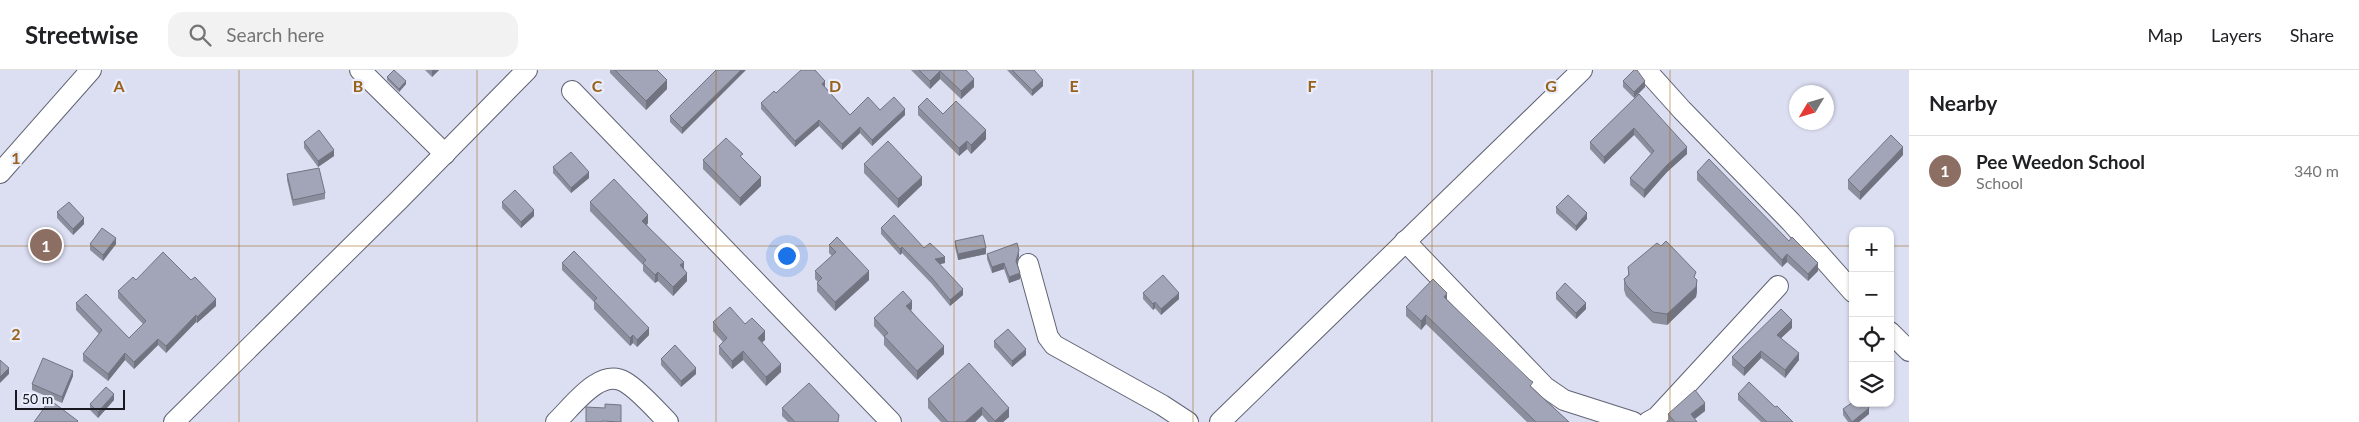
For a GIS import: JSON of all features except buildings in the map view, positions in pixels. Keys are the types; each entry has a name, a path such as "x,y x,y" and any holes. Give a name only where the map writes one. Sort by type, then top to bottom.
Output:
{"street":[{"path":"0,172 91,70"},
{"path":"360,70 445,154"},
{"path":"174,422 445,154 527,70"},
{"path":"1220,422 1582,70"},
{"path":"1646,70 1682,110 1791,222 1849,287"},
{"path":"572,90 891,422"},
{"path":"1405,241 1544,387 1564,400 1633,422"},
{"path":"1028,264 1048,337 1054,345 1162,405 1188,422"},
{"path":"1648,422 1657,417 1778,286"},
{"path":"1894,336 1909,351"},
{"path":"556,422 596,384 611,378 626,382 668,422"}],"place":[{"name":"Pee Weedon School","path":"46,245"}]}
